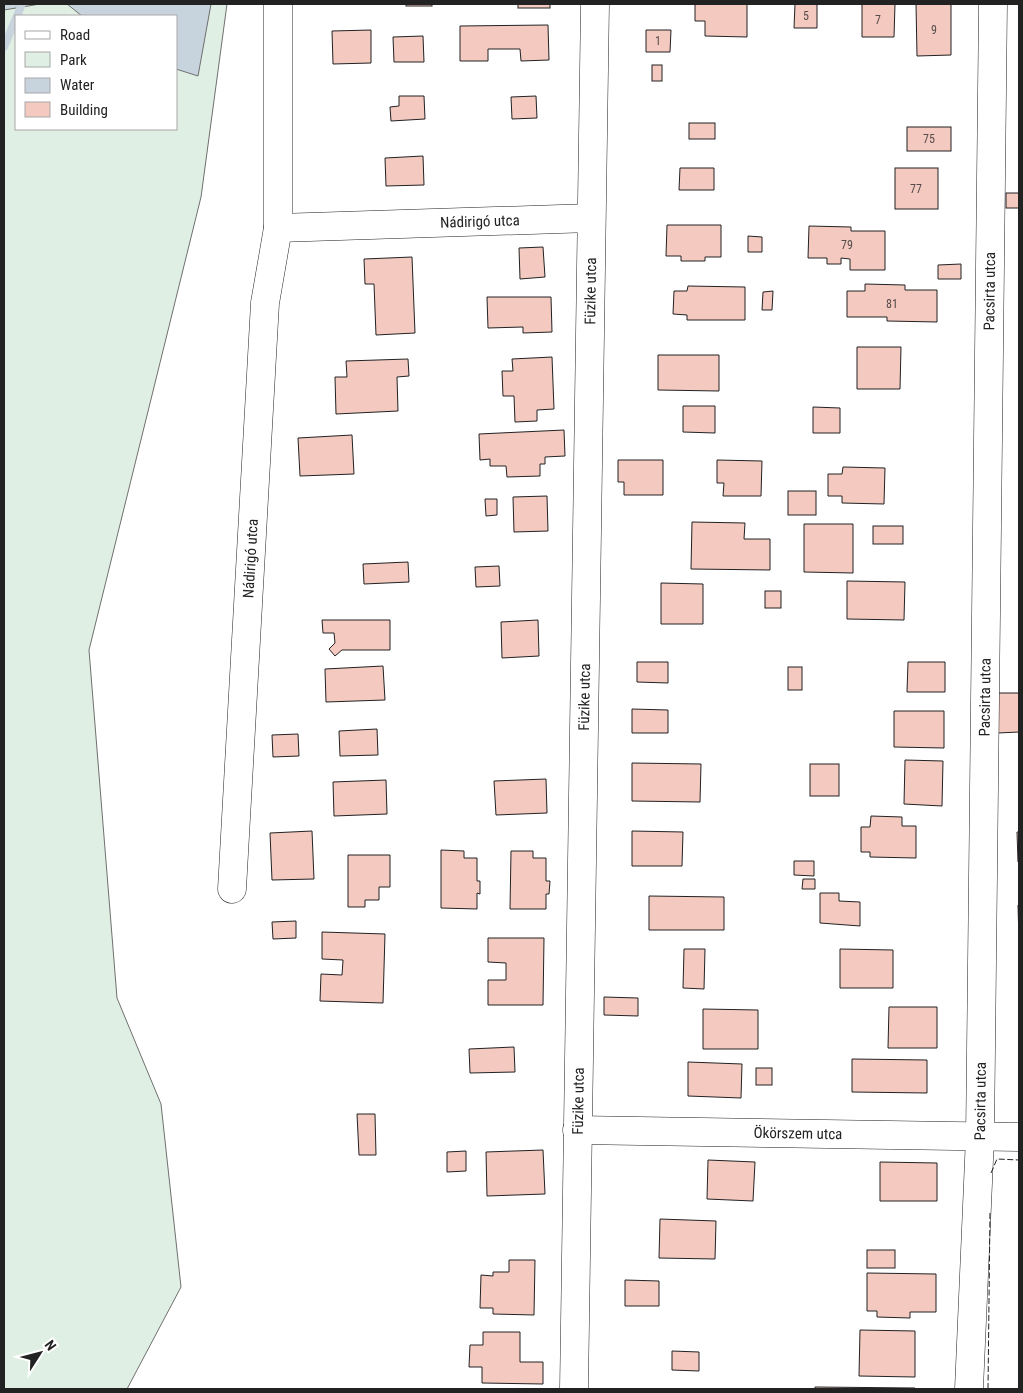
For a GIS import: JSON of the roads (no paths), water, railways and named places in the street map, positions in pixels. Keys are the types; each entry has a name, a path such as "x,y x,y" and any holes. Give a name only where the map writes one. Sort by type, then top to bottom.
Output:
{"street":[{"name":"Nádirigó utca","path":"232,889 265,303 278,228 278,4"},
{"name":"Füzike utca","path":"574,1389 595,4"},
{"name":"Pacsirta utca","path":"969,1389 980,1137 994,4"},
{"name":"Nádirigó utca","path":"278,228 591,218"},
{"name":"Ökörszem utca","path":"578,1130 1019,1137"}],"water":[{"path":"4,4 40,4 4,10"},
{"path":"67,4 211,4 198,76 178,70 178,15 81,15"}],"waterway":[{"path":"17,15 22,4"},
{"path":"4,47 15,20"}]}
